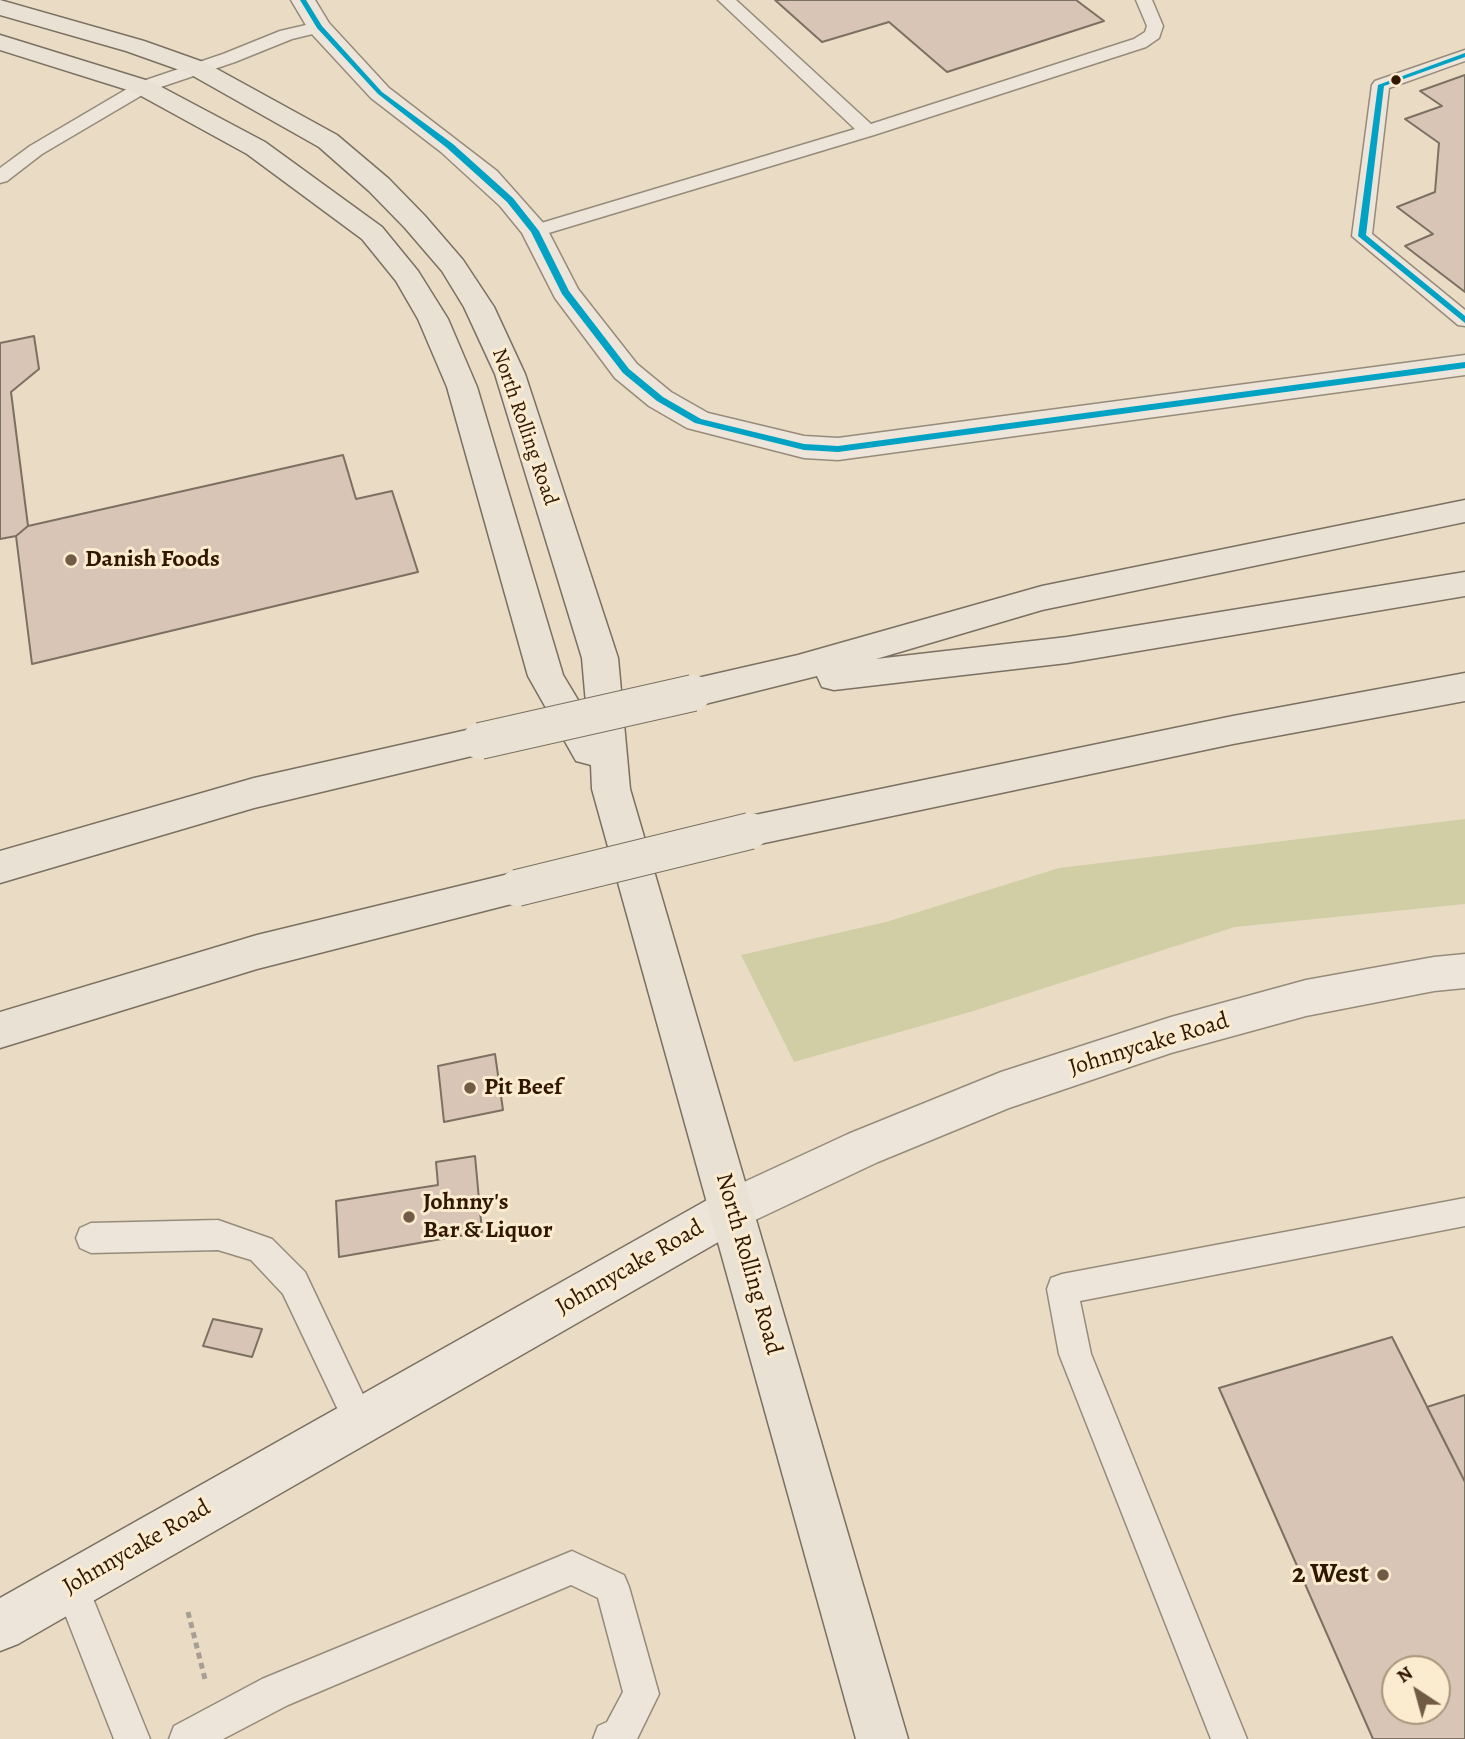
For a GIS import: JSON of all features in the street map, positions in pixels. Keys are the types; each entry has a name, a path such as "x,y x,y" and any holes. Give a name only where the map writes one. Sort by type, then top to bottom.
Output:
{"main road":[{"name":"North Rolling Road","path":"0,7 135,46 197,68 328,141 379,185 415,222 453,265 479,307 510,373 600,658 611,789 882,1739"},
{"name":"North Rolling Road","path":"0,42 144,88 256,148 372,233 408,277 433,319 462,387 546,676 611,789"},
{"path":"0,867 254,793 798,668 1042,598 1465,511"},
{"path":"693,693 1067,650 1465,584"},
{"path":"0,1030 257,952 750,831 1233,730 1465,687"},
{"path":"1233,730 1465,714"}],"street":[{"path":"303,0 319,27 380,93 419,120 487,177 535,231 565,292 626,371 660,399 698,421 804,447 838,449 1465,365"},
{"name":"Johnnycake Road","path":"0,1626 732,1210 863,1148 1001,1091 1158,1040 1306,998 1434,974 1465,971"}],"lane":[{"path":"726,0 867,131"},
{"path":"535,231 867,131 1140,43 1153,34 1155,26 1144,0"},
{"path":"0,177 36,150 144,88 286,35 319,27"},
{"path":"1465,55 1381,85 1362,236 1465,320"},
{"path":"1229,1739 1075,1354 1062,1289 1465,1212"},
{"path":"91,1238 218,1235 261,1249 293,1283 360,1422"},
{"path":"202,1731 275,1692 572,1568 612,1587 641,1694 620,1735 611,1739"},
{"path":"71,1586 132,1739"}],"path":[{"path":"188,1612 202,1731"}],"shaded area":[{"path":"1465,819 1465,904 1235,927 970,1012 794,1062 741,955 886,922 1059,868"}],"building":[{"path":"775,0 1076,0 1104,21 947,72 889,22 822,42"},
{"path":"1465,75 1465,292 1405,246 1433,234 1397,207 1435,192 1439,143 1405,119 1442,106 1420,91"},
{"path":"34,336 39,369 11,392 28,526 16,536 0,539 0,343"},
{"path":"343,455 356,499 392,491 418,572 32,664 16,536 28,526"},
{"name":"Pit Beef","path":"495,1054 503,1110 444,1122 438,1066"},
{"name":"Johnny's Bar & Liquor","path":"475,1156 482,1232 339,1257 336,1201 438,1185 436,1162"},
{"path":"213,1319 262,1329 252,1357 203,1346"},
{"name":"2 West","path":"1392,1337 1465,1482 1465,1739 1373,1739 1219,1388"},
{"path":"1465,1395 1465,1482 1427,1407"}],"transit line":[{"path":"303,0 319,27 380,93 450,146 510,200 535,231 565,292 626,371 660,399 698,421 804,447 838,449 1465,365"},
{"path":"1465,55 1381,85 1362,236 1465,320"}],"place":[{"name":"Danish Foods","path":"71,560"},
{"name":"Pit Beef","path":"470,1088"},
{"name":"Johnny's Bar & Liquor","path":"409,1217"},
{"name":"2 West","path":"1383,1575"}]}
